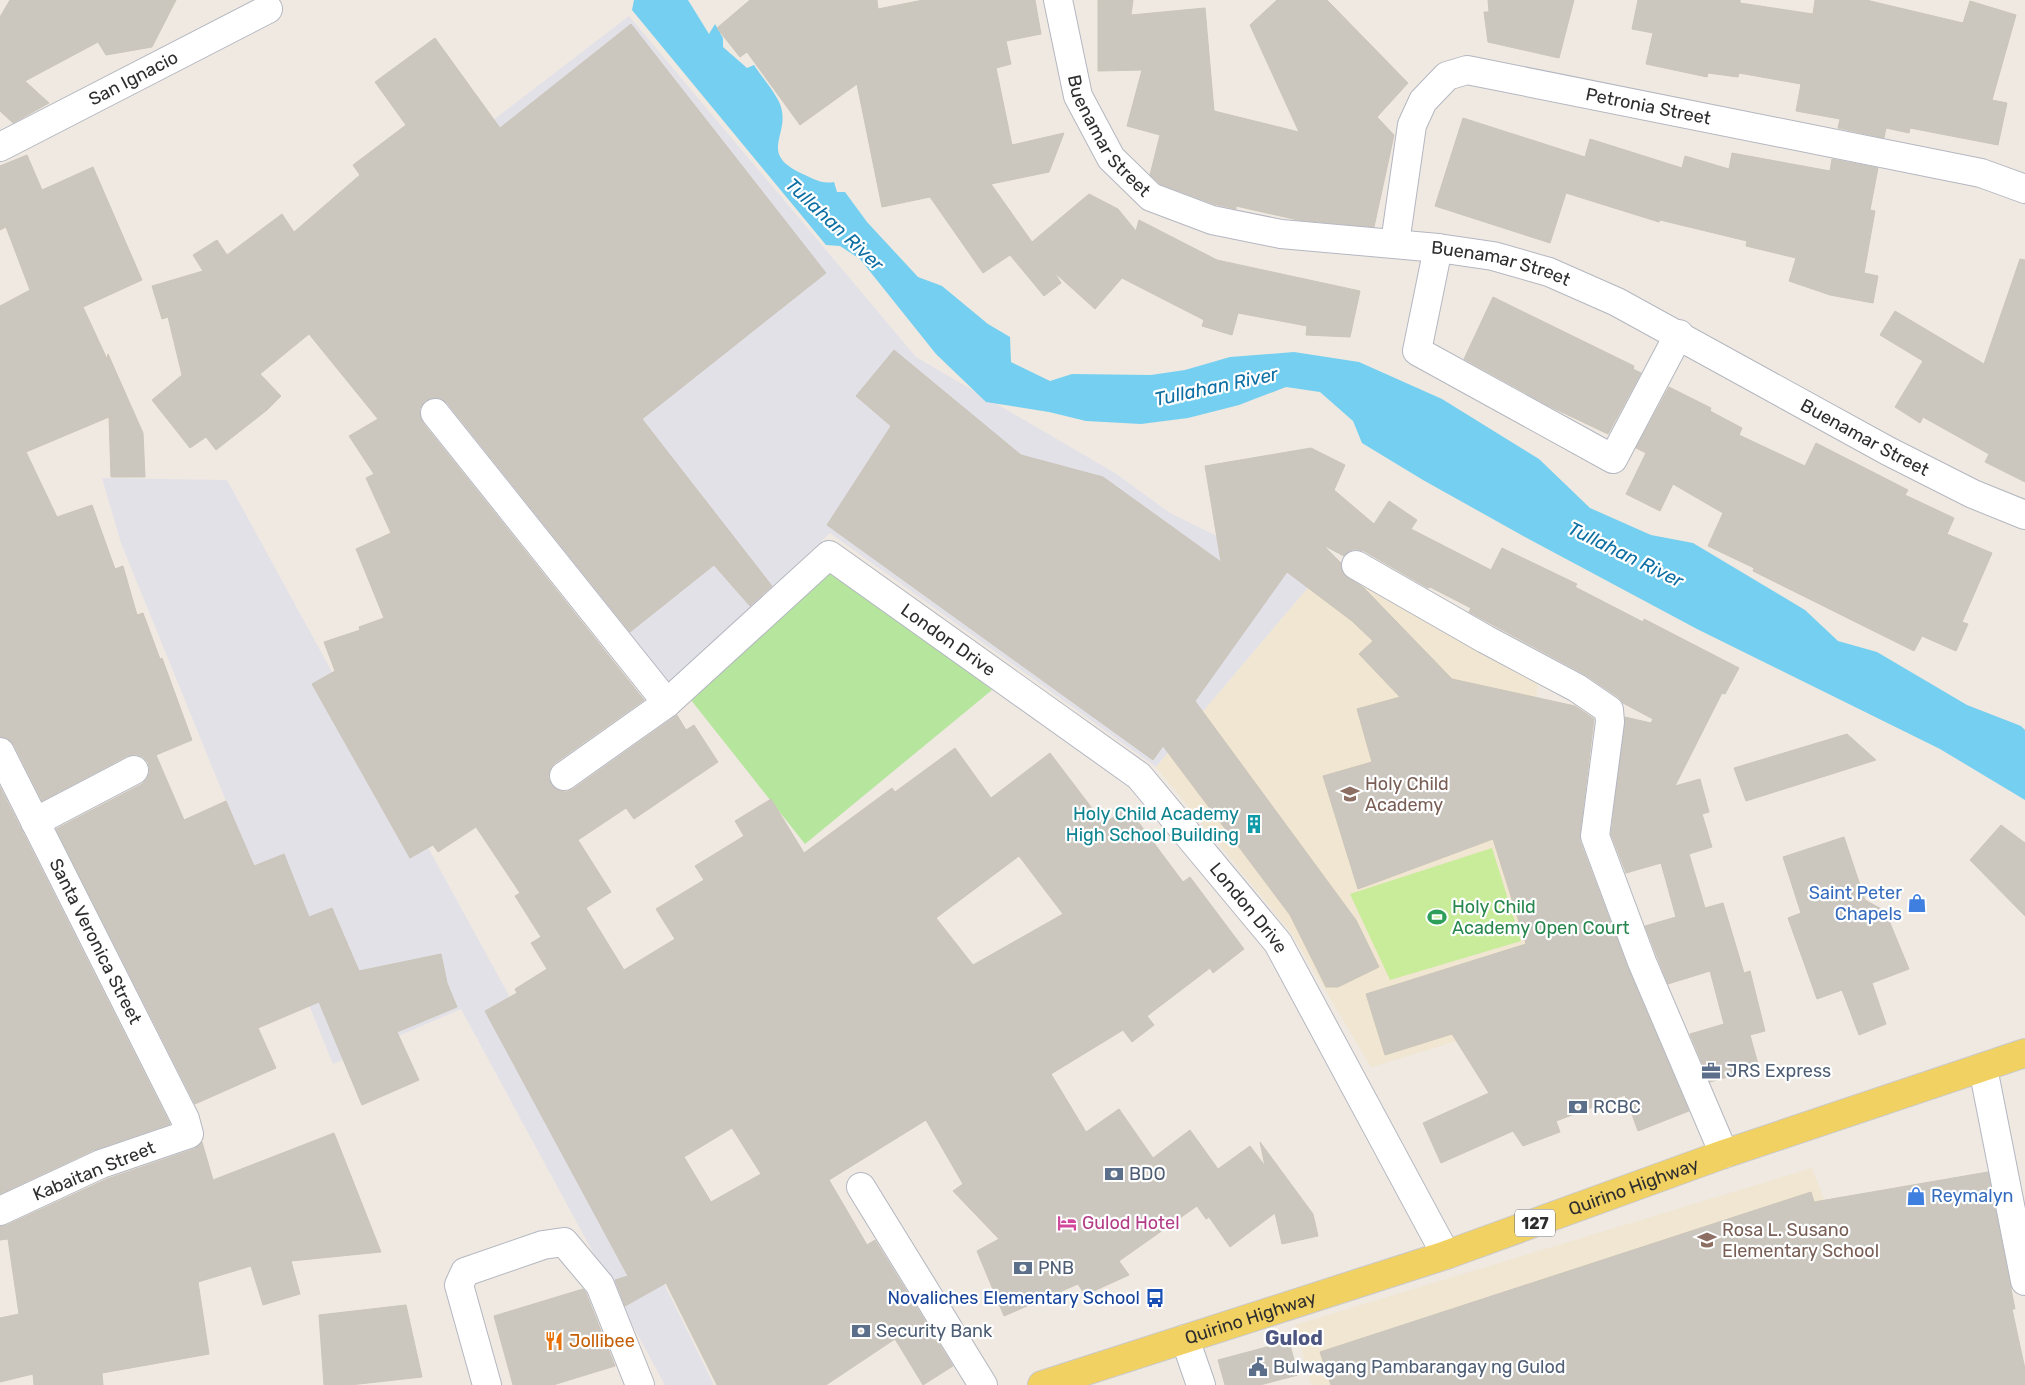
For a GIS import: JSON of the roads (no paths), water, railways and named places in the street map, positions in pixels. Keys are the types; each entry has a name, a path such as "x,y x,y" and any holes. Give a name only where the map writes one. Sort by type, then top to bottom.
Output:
{"main road":[{"name":"Quirino Highway","path":"1042,1385 1446,1255 1724,1154 2025,1053"}],"street":[{"name":"Buenamar Street","path":"1058,0 1078,96 1111,158 1151,197 1212,220 1281,234 1438,248 1493,256 1549,272 1618,302 1679,334 1736,368 1888,451 1973,494 2025,514"},
{"name":"San Ignacio","path":"0,147 268,9"},
{"name":"Petronia Street","path":"1395,243 1412,125 1423,101 1447,76 1467,70 1981,173 2025,189"},
{"path":"1438,248 1417,351 1613,459 1679,334"},
{"path":"435,413 667,703 564,776"},
{"name":"London Drive","path":"667,703 829,555 1140,776 1278,943 1446,1255"},
{"path":"1356,565 1485,639 1577,688 1609,710 1610,722 1595,836 1642,962 1724,1154"},
{"name":"Santa Veronica Street","path":"0,752 185,1119 189,1134"},
{"path":"35,822 134,770"},
{"path":"1983,1068 2025,1281"},
{"name":"Kabaitan Street","path":"0,1211 101,1164 189,1134"},
{"path":"861,1187 983,1385"},
{"path":"487,1385 459,1285 465,1272 543,1245 564,1242 600,1285 640,1385"},
{"path":"1185,1338 1201,1385"}],"water":[{"name":"Tullahan River","path":"634,0 688,0 709,34 715,24 723,38 723,47 747,68 754,65 778,99 782,115 782,126 778,151 782,159 790,167 812,178 822,182 834,182 837,192 845,192 867,222 918,277 942,286 988,324 1010,337 1011,362 1050,381 1072,374 1151,375 1185,370 1230,357 1294,352 1359,362 1442,399 1539,459 1590,508 1651,535 1693,543 1805,610 1838,641 1877,652 1967,705 2021,726 2025,730 2025,800 1940,749 1697,629 1423,480 1362,443 1353,421 1320,392 1286,387 1239,405 1188,418 1141,424 1086,421 1049,412 986,402 936,354 860,259 840,246 826,245 632,10"}],"place":[{"name":"Holy Child Academy","path":"1350,794"},
{"name":"Holy Child Academy High School Building","path":"1254,824"},
{"name":"Saint Peter Chapels","path":"1917,903"},
{"name":"Holy Child Academy Open Court","path":"1437,917"},
{"name":"JRS Express","path":"1711,1071"},
{"name":"RCBC","path":"1578,1107"},
{"name":"BDO","path":"1114,1174"},
{"name":"Reymalyn","path":"1916,1196"},
{"name":"Gulod Hotel","path":"1067,1223"},
{"name":"Rosa L. Susano Elementary School","path":"1707,1240"},
{"name":"PNB","path":"1023,1268"},
{"name":"Novaliches Elementary School","path":"1155,1298"},
{"name":"Security Bank","path":"861,1331"},
{"name":"Jollibee","path":"554,1341"},
{"name":"Bulwagang Pambarangay ng Gulod","path":"1258,1367"}],"district":[{"name":"Gulod","path":"1294,1338"}]}
